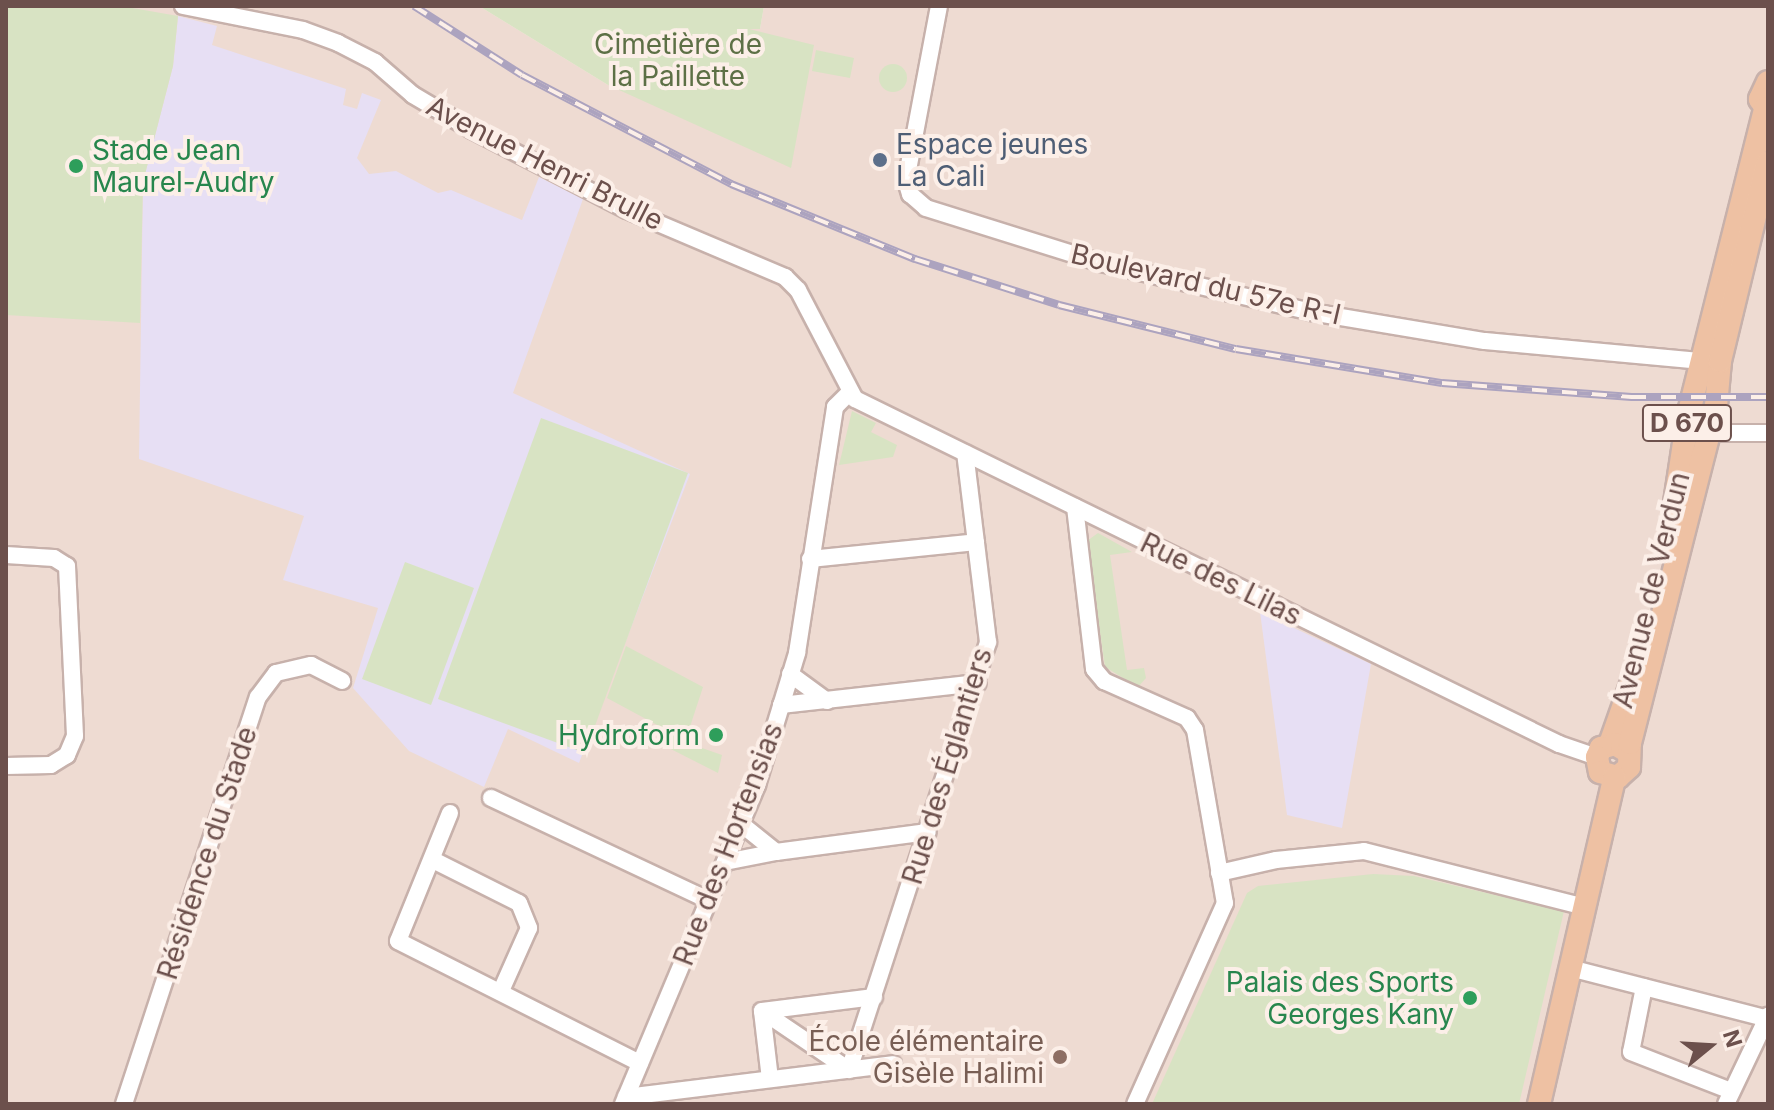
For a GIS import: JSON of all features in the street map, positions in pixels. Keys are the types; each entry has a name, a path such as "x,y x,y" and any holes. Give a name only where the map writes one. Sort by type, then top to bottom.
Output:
{"main road":[{"name":"Avenue de Verdun","path":"1612,751 1664,563 1688,416 1767,110 1760,93 1768,82"},
{"name":"Avenue de Verdun","path":"1612,751 1709,433 1720,361 1768,163"},
{"path":"1539,1104 1614,778 1600,772 1612,751"}],"street":[{"name":"Avenue Henri Brulle","path":"183,6 303,30 338,43 375,62 413,95 472,130 627,210 785,277 798,290 849,393"},
{"name":"Boulevard du 57e R-I","path":"939,6 906,181 910,194 926,208 1101,263 1311,312 1485,341 1702,361"},
{"name":"Rue des Lilas","path":"849,393 1559,744 1612,751"},
{"name":"Rue des Hortensias","path":"625,1101 741,824 781,705 790,674 835,407 849,393"},
{"path":"1709,433 1768,433"},
{"name":"Rue des Églantiers","path":"849,1070 978,683 988,642 965,453"},
{"path":"1075,507 1094,669 1104,681 1187,718 1195,730 1225,903 1135,1104"},
{"path":"810,559 976,542"},
{"path":"6,555 54,558 67,566 75,736 67,755 51,765 6,766"},
{"name":"Résidence du Stade","path":"124,1104 258,697 276,673 311,665 342,681"},
{"path":"790,674 827,701"},
{"path":"781,705 978,683"},
{"path":"491,798 708,900"},
{"path":"450,813 398,941 640,1063"},
{"path":"741,824 776,852"},
{"path":"725,862 776,852 928,832"},
{"path":"1219,873 1276,860 1364,851 1585,907"},
{"path":"433,860 519,903 529,928 501,991"},
{"path":"1570,968 1767,1017 1729,1098 1631,1052 1644,987"},
{"path":"762,1011 874,997"},
{"path":"762,1011 849,1070"},
{"path":"762,1011 770,1079"},
{"path":"625,1101 893,1064"}],"shaded area":[{"path":"6,6 479,6 608,85 738,26 760,29 764,6 1768,6 1768,1104 6,1104"},
{"path":"178,16 217,26 212,45 346,89 343,105 357,109 362,93 381,100 357,158 369,174 396,171 438,193 451,190 522,220 539,177 583,199 513,393 690,474 579,763 508,729 484,787 409,751 353,688 378,608 283,580 304,516 139,459 143,182 173,66"},
{"path":"1260,612 1371,664 1342,828 1287,815"}],"green space":[{"name":"Stade Jean Maurel-Audry","path":"6,6 121,6 178,16 173,66 143,182 140,323 6,315"},
{"name":"Cimetière de la Paillette","path":"479,6 764,6 760,29 749,29 814,45 791,168 608,85"},
{"path":"816,50 854,58 850,78 812,71"},
{"path":"893,64 903,68 907,78 903,88 893,92 883,88 879,78 883,68"},
{"path":"852,411 876,423 871,432 897,445 893,457 839,465"},
{"path":"541,418 688,473 585,753 438,699"},
{"path":"1098,533 1132,552 1110,555 1127,670 1144,668 1146,678 1138,687 1105,667 1087,541"},
{"path":"405,562 474,588 431,705 362,679"},
{"path":"626,646 703,687 685,742 722,755 718,773 657,742 659,726 607,698"},
{"path":"1373,874 1414,876 1564,911 1519,1104 1152,1104 1247,893 1258,886"}],"railway":[{"path":"414,6 522,75 731,184 915,259 1059,305 1236,349 1442,383 1631,397 1768,397"}],"place":[{"name":"Espace jeunes La Cali","path":"880,160"},
{"name":"Stade Jean Maurel-Audry","path":"76,166"},
{"name":"Hydroform","path":"716,735"},
{"name":"Palais des Sports Georges Kany","path":"1470,998"},
{"name":"École élémentaire Gisèle Halimi","path":"1060,1057"}]}
